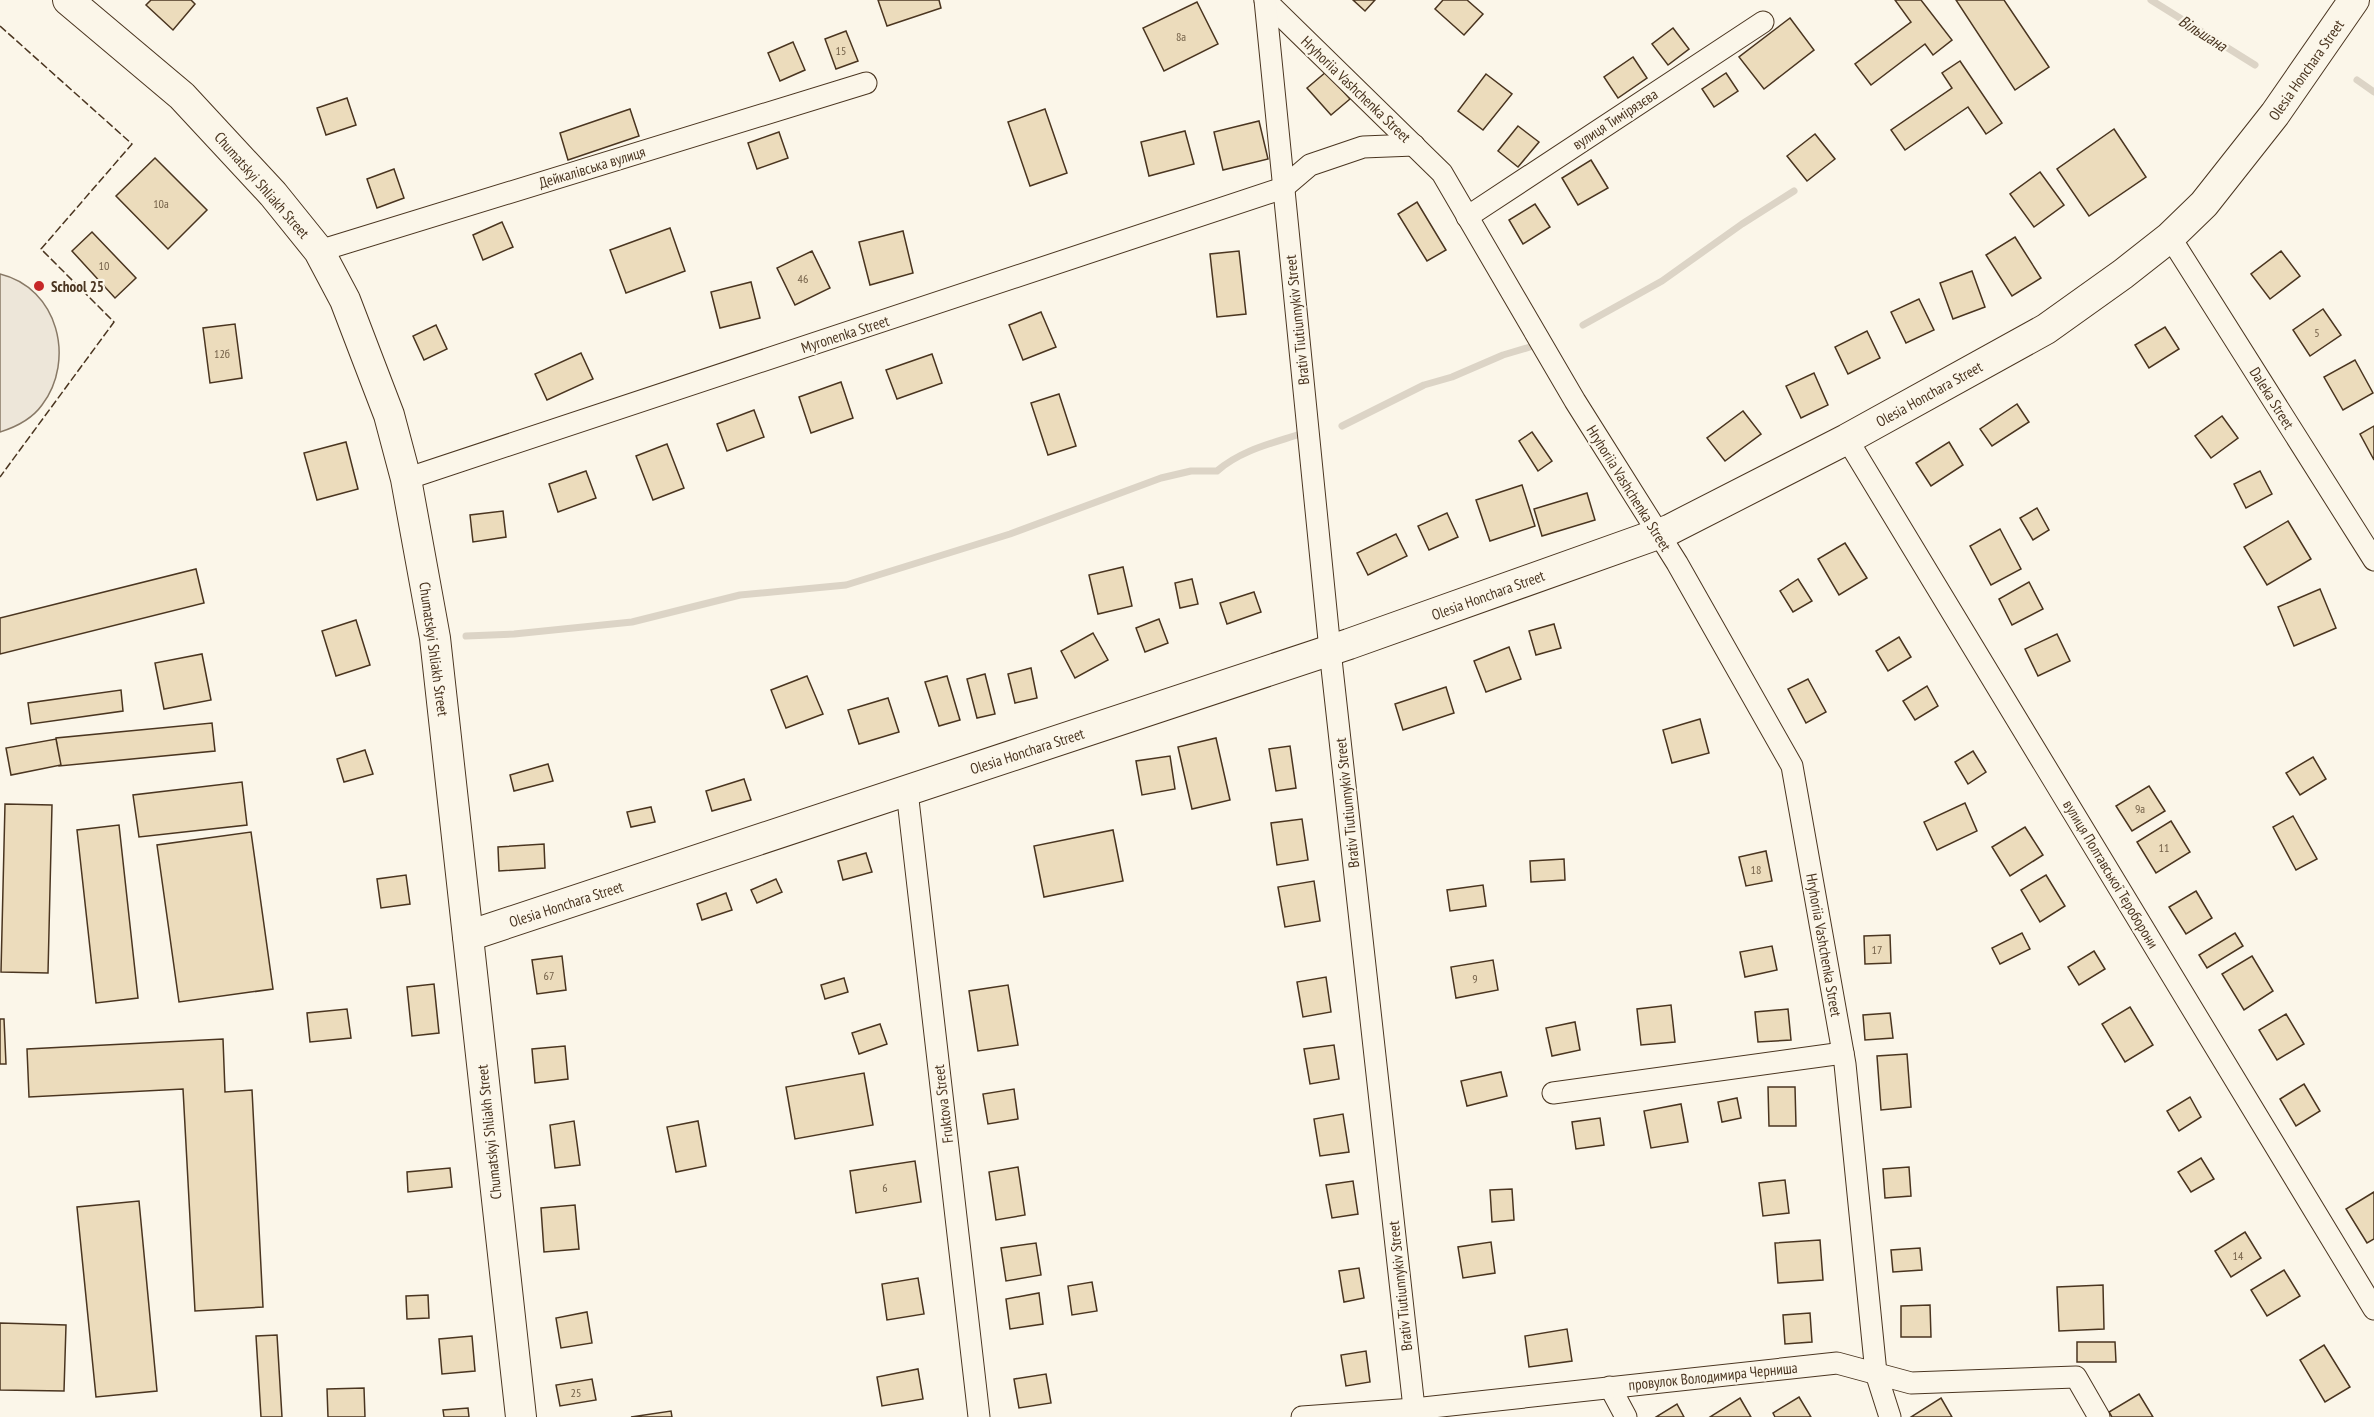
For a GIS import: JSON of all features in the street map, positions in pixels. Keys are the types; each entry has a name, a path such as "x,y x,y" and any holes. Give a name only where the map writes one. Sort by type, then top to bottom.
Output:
{"main road":[{"name":"Chumatskyi Shliakh Street","path":"68,0 182,96 273,194 319,251 345,300 389,415 406,479 435,638 521,1417"},
{"name":"Olesia Honchara Street","path":"468,936 1330,651 1659,534 1847,439 2046,329 2123,274 2170,237 2204,204 2250,148 2354,0"}],"street":[{"name":"Hryhoriia Vashchenka Street","path":"1264,0 1442,173 1575,401 1659,534 1792,766 1843,1053 1876,1373 1890,1417"},
{"name":"Brativ Tiutiunnykiv Street","path":"1264,0 1330,651 1414,1413"},
{"name":"вулиця Тимірязєва","path":"1467,217 1764,22"},
{"name":"Дейкалівська вулиця","path":"319,251 866,83"},
{"path":"1283,188 1310,165 1363,147 1414,145"},
{"name":"Myronenka Street","path":"406,479 1283,188"},
{"name":"Daleka Street","path":"2170,237 2374,560"},
{"name":"вулиця Полтавської Тероборони","path":"1847,439 2374,1309"},
{"name":"Fruktova Street","path":"906,791 979,1417"},
{"path":"1553,1093 1843,1053"},
{"name":"провулок Володимира Черниша","path":"1302,1417 1414,1413 1610,1387 1837,1363 1911,1383 2076,1377 2099,1417"},
{"path":"1610,1387 1626,1417"}],"shaded area":[{"path":"0,274 20,282 36,294 48,310 56,328 59,347 58,368 52,387 42,405 23,422 0,432"}],"building":[{"path":"151,0 191,0 195,4 173,30 146,5"},
{"path":"878,0 939,0 941,8 887,26"},
{"path":"1353,0 1375,0 1365,11"},
{"path":"1443,0 1467,0 1483,14 1464,35 1435,9"},
{"path":"1895,0 1921,0 1952,40 1933,55 1925,44 1871,85 1855,64 1911,22"},
{"path":"1956,0 2004,0 2049,67 2015,90"},
{"path":"1197,2 1218,44 1164,71 1143,28"},
{"path":"1790,18 1814,50 1764,89 1739,57"},
{"path":"1673,28 1689,49 1668,65 1652,44"},
{"path":"846,31 858,61 836,69 825,39"},
{"path":"793,42 805,70 780,81 768,53"},
{"path":"1633,57 1647,78 1618,98 1604,77"},
{"path":"1960,61 2002,123 1986,134 1968,107 1905,150 1891,130 1952,88 1942,73"},
{"path":"1326,72 1350,99 1331,115 1307,88"},
{"path":"1726,73 1738,91 1714,107 1702,89"},
{"path":"1486,74 1512,94 1483,130 1458,111"},
{"path":"347,98 356,125 326,135 317,108"},
{"path":"630,109 639,136 568,160 560,133"},
{"path":"1045,109 1067,173 1030,186 1008,122"},
{"path":"1259,121 1268,159 1223,170 1214,132"},
{"path":"1518,126 1539,142 1518,167 1498,151"},
{"path":"2114,129 2146,177 2089,216 2057,169"},
{"path":"1185,131 1194,164 1149,176 1141,142"},
{"path":"779,132 788,158 757,169 748,143"},
{"path":"1815,134 1835,159 1807,181 1787,156"},
{"path":"155,158 207,210 168,249 116,196"},
{"path":"1591,160 1608,188 1578,205 1562,178"},
{"path":"394,169 404,198 377,208 367,179"},
{"path":"2040,172 2064,205 2034,227 2010,194"},
{"path":"1417,202 1446,250 1427,261 1398,214"},
{"path":"1535,204 1550,227 1523,244 1509,220"},
{"path":"502,222 513,247 483,260 473,235"},
{"path":"670,228 685,271 626,293 610,250"},
{"path":"903,231 913,273 870,285 859,242"},
{"path":"92,232 136,278 115,298 72,251"},
{"path":"2015,237 2041,278 2012,296 1986,255"},
{"path":"812,251 830,288 795,305 777,268"},
{"path":"1239,251 1246,314 1217,317 1210,254"},
{"path":"2281,251 2300,276 2270,299 2251,274"},
{"path":"1972,271 1985,307 1953,319 1940,283"},
{"path":"751,282 760,318 720,328 711,292"},
{"path":"1919,299 1934,330 1906,343 1891,312"},
{"path":"2323,309 2341,335 2310,356 2293,330"},
{"path":"1041,312 1056,347 1023,360 1009,325"},
{"path":"235,324 242,378 210,383 203,328"},
{"path":"436,325 447,349 424,360 413,336"},
{"path":"2165,327 2179,349 2149,368 2135,345"},
{"path":"1867,331 1880,358 1848,374 1835,347"},
{"path":"581,353 593,379 547,400 535,374"},
{"path":"932,354 942,383 897,399 886,370"},
{"path":"2355,360 2373,393 2343,410 2324,377"},
{"path":"1814,373 1828,405 1801,418 1786,386"},
{"path":"841,382 853,418 811,433 799,397"},
{"path":"1059,394 1076,446 1048,455 1031,403"},
{"path":"2017,404 2029,422 1992,446 1980,429"},
{"path":"754,410 764,437 727,451 717,424"},
{"path":"1743,411 1761,434 1725,461 1707,438"},
{"path":"2222,416 2238,438 2211,458 2195,436"},
{"path":"2374,426 2374,460 2360,434"},
{"path":"1532,432 1552,461 1538,471 1519,441"},
{"path":"346,442 358,489 317,500 304,453"},
{"path":"1949,442 1963,465 1931,486 1916,463"},
{"path":"667,444 684,488 653,500 636,456"},
{"path":"586,471 596,498 558,512 549,484"},
{"path":"2260,471 2272,494 2246,508 2234,484"},
{"path":"1522,485 1535,526 1490,541 1476,500"},
{"path":"1587,493 1595,520 1542,536 1534,509"},
{"path":"2037,508 2049,530 2033,540 2020,518"},
{"path":"503,511 506,537 473,542 470,515"},
{"path":"1447,513 1458,537 1429,550 1418,526"},
{"path":"2288,521 2311,559 2267,585 2244,547"},
{"path":"2000,529 2021,569 1991,585 1970,546"},
{"path":"1396,534 1407,556 1368,575 1357,553"},
{"path":"1845,543 1867,578 1839,595 1818,559"},
{"path":"1123,567 1132,606 1098,614 1089,575"},
{"path":"196,569 204,603 0,654 0,618"},
{"path":"1192,579 1198,604 1180,608 1175,583"},
{"path":"1798,579 1812,601 1793,612 1780,591"},
{"path":"2029,582 2043,609 2012,625 1999,599"},
{"path":"2320,589 2336,628 2294,646 2278,607"},
{"path":"1254,592 1261,612 1227,624 1220,603"},
{"path":"1159,619 1168,643 1145,652 1136,628"},
{"path":"356,620 370,665 336,676 322,631"},
{"path":"1554,624 1561,648 1536,655 1529,631"},
{"path":"1093,633 1108,660 1075,678 1061,651"},
{"path":"2057,634 2070,661 2038,676 2025,649"},
{"path":"1899,637 1911,657 1888,671 1876,651"},
{"path":"1509,647 1521,679 1486,692 1474,661"},
{"path":"202,654 211,700 164,709 155,663"},
{"path":"1031,668 1037,698 1015,703 1008,674"},
{"path":"985,674 995,714 977,718 967,679"},
{"path":"807,676 823,714 786,728 771,690"},
{"path":"947,676 960,720 939,726 925,682"},
{"path":"1808,679 1826,712 1806,723 1788,689"},
{"path":"1927,686 1938,706 1915,720 1903,701"},
{"path":"1446,687 1454,713 1403,730 1395,704"},
{"path":"121,690 123,711 31,724 28,703"},
{"path":"888,698 899,732 859,744 848,710"},
{"path":"1700,719 1709,753 1672,763 1663,730"},
{"path":"212,723 215,751 59,766 56,738"},
{"path":"1216,738 1230,800 1192,809 1178,747"},
{"path":"56,739 61,765 11,775 6,748"},
{"path":"1290,746 1296,788 1276,791 1269,749"},
{"path":"365,750 373,774 344,782 337,759"},
{"path":"1973,751 1986,772 1968,784 1955,762"},
{"path":"1170,756 1175,789 1142,795 1136,761"},
{"path":"2313,757 2326,779 2300,795 2286,773"},
{"path":"548,764 553,781 514,791 510,775"},
{"path":"744,779 751,800 712,811 706,791"},
{"path":"242,782 247,825 139,837 133,795"},
{"path":"2149,786 2165,811 2132,831 2116,806"},
{"path":"1965,803 1977,831 1937,850 1924,822"},
{"path":"5,804 52,805 48,973 1,972"},
{"path":"651,807 655,822 631,827 627,812"},
{"path":"2293,816 2317,859 2296,870 2273,827"},
{"path":"1302,819 1308,860 1277,865 1271,823"},
{"path":"2171,821 2190,852 2156,873 2137,842"},
{"path":"119,825 138,998 96,1003 77,830"},
{"path":"2025,827 2043,855 2010,876 1992,847"},
{"path":"1113,830 1123,881 1044,897 1034,846"},
{"path":"251,832 273,989 179,1002 157,845"},
{"path":"544,844 545,868 499,871 498,847"},
{"path":"1766,851 1772,881 1746,886 1739,857"},
{"path":"866,853 872,872 843,880 838,861"},
{"path":"1564,859 1565,880 1531,882 1530,861"},
{"path":"406,875 410,904 381,908 377,879"},
{"path":"2046,875 2065,906 2040,922 2021,890"},
{"path":"776,879 782,892 757,903 751,890"},
{"path":"1314,881 1320,921 1285,927 1278,887"},
{"path":"1483,885 1486,906 1450,911 1447,890"},
{"path":"2196,891 2212,918 2186,934 2169,907"},
{"path":"726,893 732,910 702,920 697,904"},
{"path":"2022,933 2030,949 2000,964 1992,948"},
{"path":"2235,933 2243,946 2207,968 2199,955"},
{"path":"1890,935 1891,963 1865,964 1864,936"},
{"path":"1772,946 1777,970 1745,977 1740,952"},
{"path":"2094,951 2105,969 2079,985 2068,967"},
{"path":"562,956 566,990 537,994 532,960"},
{"path":"2252,956 2273,991 2244,1010 2222,974"},
{"path":"1493,960 1498,990 1456,998 1451,967"},
{"path":"1326,977 1331,1012 1303,1017 1297,982"},
{"path":"844,978 848,992 825,999 821,985"},
{"path":"434,984 439,1033 412,1036 407,987"},
{"path":"1008,985 1018,1045 978,1051 969,991"},
{"path":"1671,1005 1675,1042 1641,1045 1637,1009"},
{"path":"2130,1007 2153,1045 2125,1062 2102,1024"},
{"path":"347,1009 351,1038 310,1042 307,1013"},
{"path":"1788,1009 1791,1040 1758,1042 1755,1012"},
{"path":"1890,1013 1893,1038 1865,1040 1863,1015"},
{"path":"2286,1014 2304,1044 2277,1060 2259,1030"},
{"path":"0,1019 4,1019 6,1064 0,1064"},
{"path":"1575,1022 1580,1050 1552,1056 1546,1028"},
{"path":"880,1024 887,1044 859,1054 852,1033"},
{"path":"223,1039 225,1092 252,1090 263,1307 195,1311 183,1089 29,1097 27,1049"},
{"path":"1334,1045 1339,1079 1310,1084 1304,1049"},
{"path":"565,1046 568,1079 535,1083 532,1049"},
{"path":"1907,1054 1911,1107 1881,1110 1877,1056"},
{"path":"1501,1072 1507,1096 1467,1106 1461,1081"},
{"path":"864,1073 873,1125 795,1139 786,1087"},
{"path":"2304,1084 2320,1111 2296,1126 2280,1099"},
{"path":"1768,1087 1795,1087 1796,1126 1769,1126"},
{"path":"1014,1089 1018,1119 988,1124 983,1094"},
{"path":"2190,1097 2201,1117 2179,1131 2167,1111"},
{"path":"1737,1098 1741,1118 1722,1122 1718,1102"},
{"path":"1681,1104 1688,1142 1651,1148 1644,1111"},
{"path":"1343,1114 1349,1152 1320,1156 1314,1119"},
{"path":"1600,1118 1604,1145 1576,1149 1572,1122"},
{"path":"574,1121 580,1165 555,1168 550,1125"},
{"path":"698,1121 706,1166 676,1172 667,1127"},
{"path":"2201,1158 2214,1179 2191,1192 2178,1172"},
{"path":"915,1161 921,1202 856,1213 850,1171"},
{"path":"1018,1167 1025,1215 996,1220 989,1172"},
{"path":"1909,1167 1911,1196 1885,1198 1883,1169"},
{"path":"450,1168 452,1187 408,1192 407,1172"},
{"path":"1785,1180 1789,1213 1763,1216 1759,1183"},
{"path":"1353,1181 1358,1214 1332,1218 1326,1185"},
{"path":"1512,1189 1514,1220 1492,1222 1490,1190"},
{"path":"2374,1192 2374,1239 2367,1243 2346,1209"},
{"path":"139,1201 157,1391 96,1397 77,1207"},
{"path":"575,1205 579,1249 544,1252 541,1208"},
{"path":"2245,1232 2261,1258 2231,1277 2215,1251"},
{"path":"1820,1240 1823,1280 1778,1283 1775,1243"},
{"path":"1491,1242 1495,1273 1463,1278 1458,1247"},
{"path":"1036,1243 1041,1275 1006,1281 1001,1248"},
{"path":"1920,1248 1922,1270 1893,1272 1891,1250"},
{"path":"1359,1268 1364,1298 1344,1302 1339,1271"},
{"path":"2284,1270 2300,1296 2267,1316 2251,1290"},
{"path":"918,1278 924,1314 887,1320 882,1284"},
{"path":"1092,1282 1097,1311 1072,1315 1068,1286"},
{"path":"2103,1285 2104,1329 2059,1331 2057,1287"},
{"path":"1039,1293 1043,1324 1010,1329 1006,1299"},
{"path":"428,1295 429,1318 407,1319 406,1296"},
{"path":"1930,1305 1931,1337 1901,1337 1901,1306"},
{"path":"587,1312 592,1343 561,1348 556,1318"},
{"path":"1810,1313 1812,1342 1785,1344 1783,1315"},
{"path":"0,1323 66,1325 64,1391 0,1390"},
{"path":"1567,1329 1572,1361 1529,1367 1525,1336"},
{"path":"277,1335 282,1417 261,1417 256,1336"},
{"path":"472,1336 475,1371 442,1374 439,1339"},
{"path":"2077,1342 2115,1342 2116,1362 2077,1362"},
{"path":"2324,1345 2350,1387 2325,1402 2300,1360"},
{"path":"1366,1351 1370,1382 1346,1386 1341,1355"},
{"path":"918,1369 923,1399 882,1406 877,1377"},
{"path":"1046,1374 1051,1403 1019,1408 1014,1379"},
{"path":"592,1379 596,1400 560,1406 556,1385"},
{"path":"364,1388 365,1417 328,1417 327,1389"},
{"path":"2139,1394 2153,1417 2112,1417 2109,1412"},
{"path":"1799,1397 1811,1417 1775,1417 1773,1413"},
{"path":"1740,1398 1751,1417 1710,1417"},
{"path":"1941,1398 1952,1417 1911,1417"},
{"path":"1677,1404 1684,1417 1656,1417"},
{"path":"468,1408 469,1417 444,1417 443,1410"},
{"path":"671,1411 672,1417 631,1417"}],"waterway":[{"name":"Вільшана","path":"2151,0 2255,65"},
{"path":"2357,80 2374,92"},
{"path":"1583,325 1662,281 1742,224 1794,191"},
{"path":"1342,426 1424,385 1452,377 1503,355 1530,347"},
{"path":"466,636 514,634 632,622 740,595 846,585 1010,534 1161,478 1191,471 1217,471 1245,453 1297,435"}],"fence":[{"path":"0,26 132,144 41,249 114,322 0,477"}],"place":[{"name":"School 25","path":"39,286"}]}
